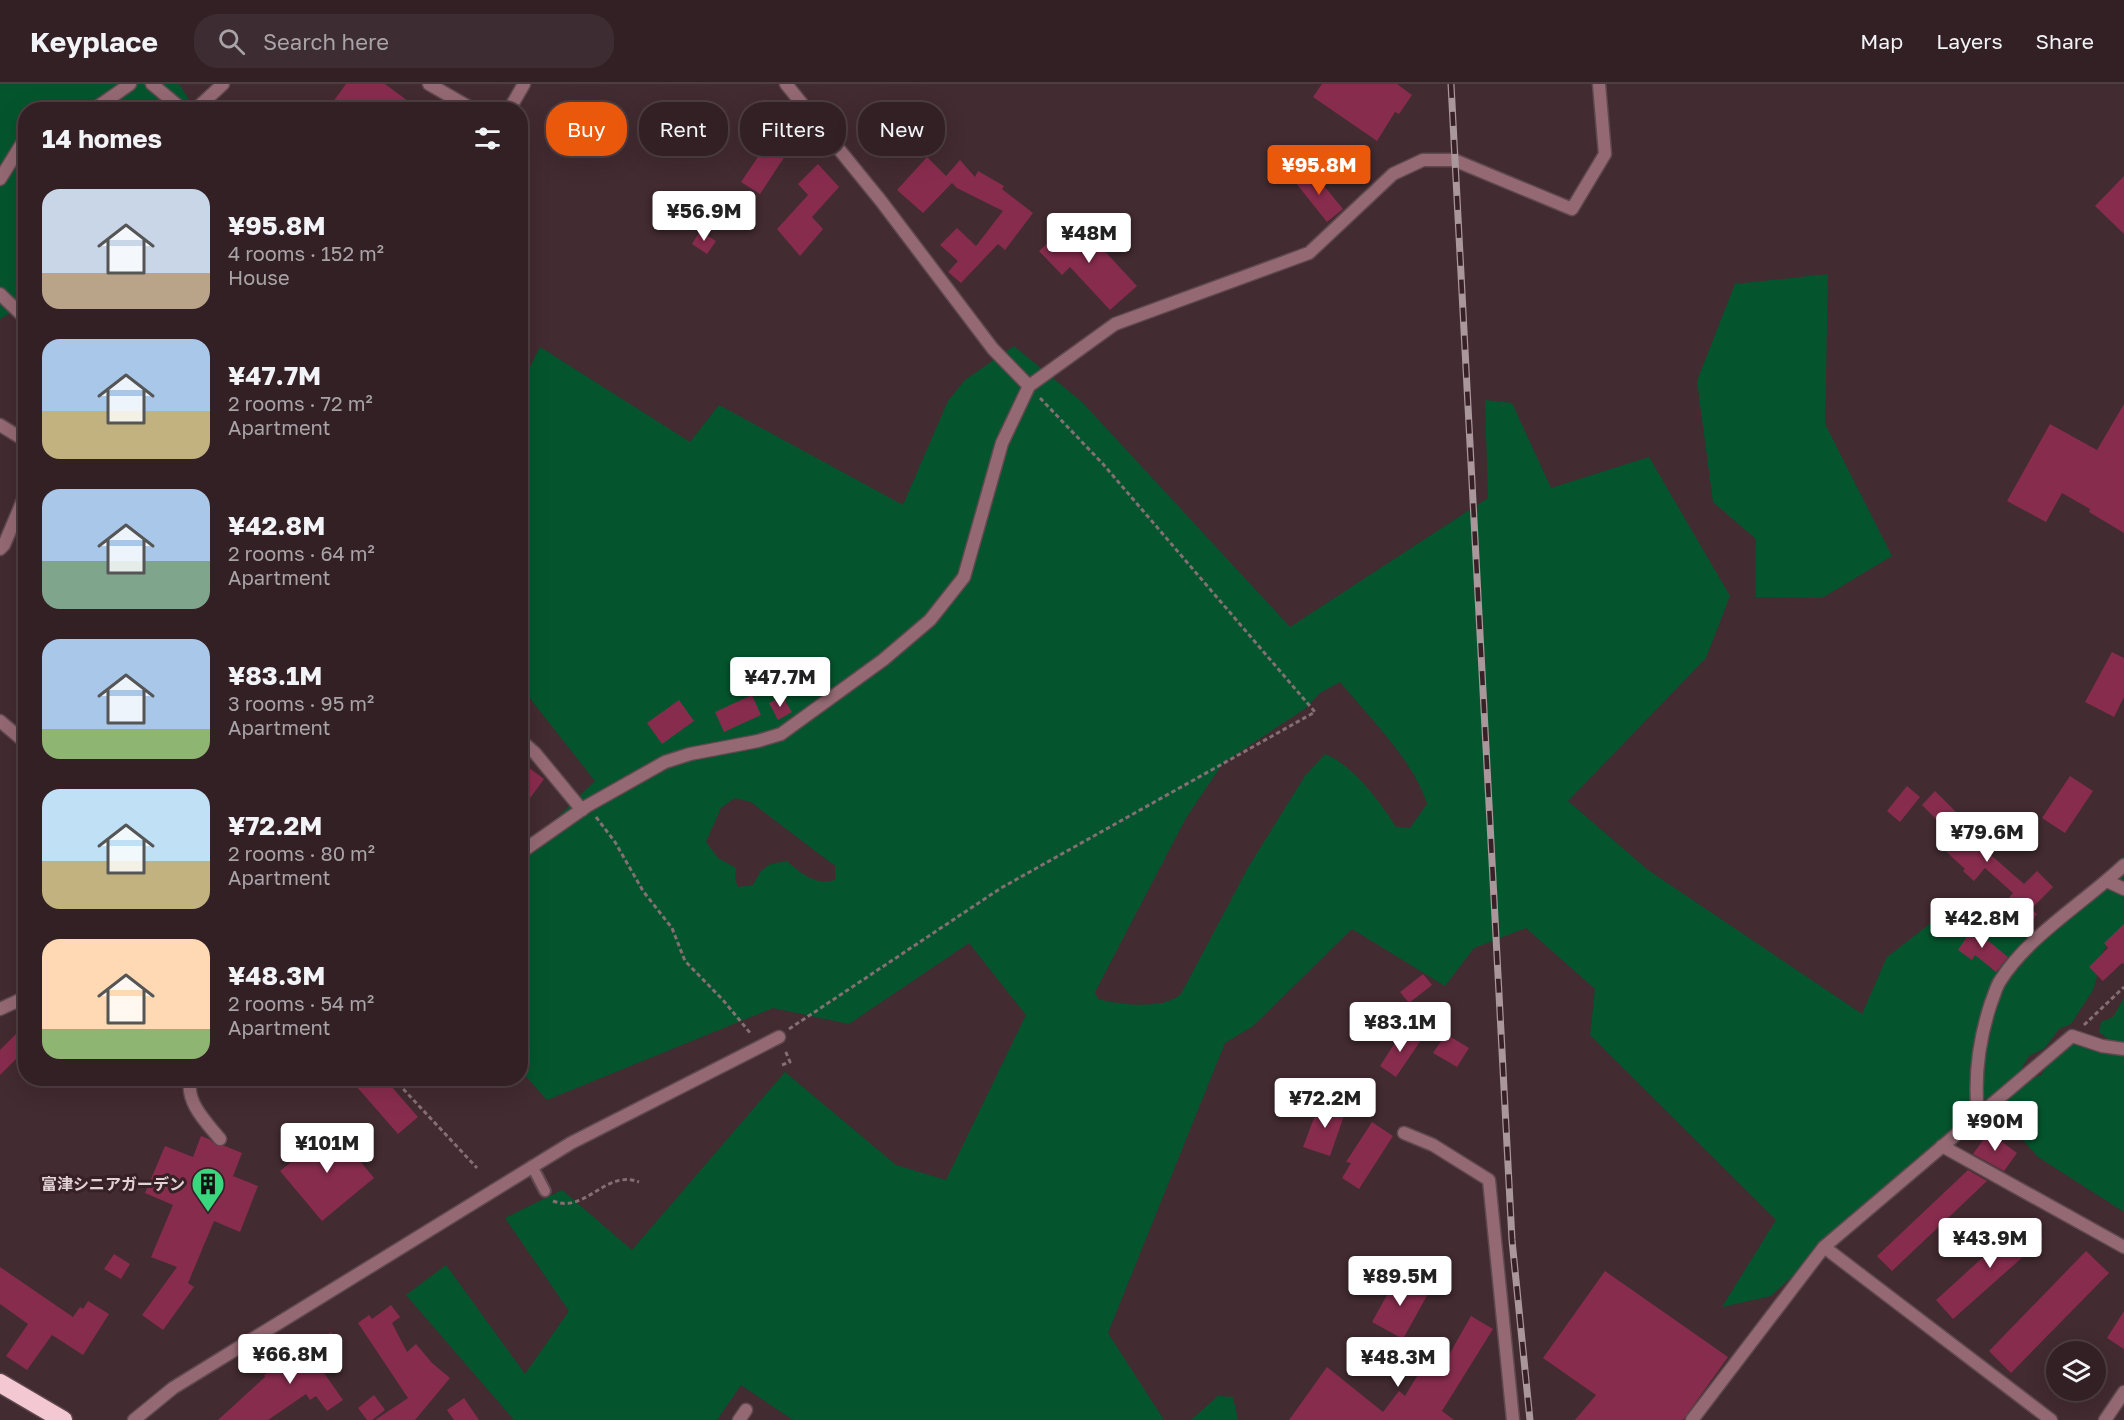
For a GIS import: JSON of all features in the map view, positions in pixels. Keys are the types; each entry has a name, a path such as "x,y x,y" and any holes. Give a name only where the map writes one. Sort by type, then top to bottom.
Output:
{"highway":[{"path":"0,1383 63,1420"}],"street":[{"path":"104,102 130,84"},
{"path":"152,84 173,102"},
{"path":"204,102 223,84"},
{"path":"429,84 460,102"},
{"path":"514,102 524,84"},
{"path":"786,84 881,201 993,349 1029,386"},
{"path":"528,847 584,808 665,762 690,754 758,741 781,734 883,660 930,620 964,577 1002,443 1029,386 1115,324 1309,253 1393,174 1423,160 1454,160 1572,209 1605,154 1599,84"},
{"path":"0,179 18,150"},
{"path":"0,294 18,311"},
{"path":"0,425 18,436"},
{"path":"0,549 4,545 18,512"},
{"path":"0,721 18,736"},
{"path":"528,747 584,808"},
{"path":"1978,1116 1976,1095 1978,1060 1985,1021 1999,982 2028,947 2124,865"},
{"path":"2107,881 2124,889"},
{"path":"0,1009 18,1001"},
{"path":"1692,1420 1824,1247 2072,1036 2102,1046 2124,1049"},
{"path":"134,1420 173,1388 532,1166 652,1100 779,1037"},
{"path":"191,1086 190,1095 197,1108 220,1139"},
{"path":"1404,1133 1433,1145 1489,1180 1513,1420"},
{"path":"1942,1146 2124,1247"},
{"path":"1824,1247 2051,1420"},
{"path":"2105,1420 2124,1392"}],"lane":[{"path":"532,1166 545,1191"}],"path":[{"path":"804,1019 1001,888 1315,712 1103,464 1029,386"},
{"path":"584,808 615,842 643,891 672,928 685,961 723,1000 761,1046"},
{"path":"2072,1036 2124,987"},
{"path":"400,1086 477,1168"},
{"path":"545,1191 549,1199 559,1203 573,1203 619,1179 639,1182"}],"green space":[{"path":"0,84 179,84 191,102 18,102 18,308 0,319"},
{"path":"1828,274 1825,424 1892,556 1822,598 1756,597 1756,539 1713,502 1697,381 1735,284"},
{"path":"1014,346 1082,402 1290,627 1488,498 1485,400 1512,403 1551,488 1649,457 1730,596 1706,658 1568,801 1648,870 1862,1014 1887,957 1953,906 2041,937 2123,856 2124,930 2108,943 2094,967 2097,977 2093,990 2071,1024 2059,1029 2045,1048 2029,1056 2019,1073 2026,1080 2041,1075 2050,1061 2069,1043 2112,1047 2108,1039 2099,1032 2101,1022 2113,1017 2124,998 2124,1212 2038,1157 1985,1098 1771,1296 1722,1307 1776,1220 1590,1035 1595,989 1526,928 1474,948 1445,986 1352,929 1253,1026 1225,1043 1108,1333 1164,1420 793,1420 741,1385 717,1420 514,1420 406,1295 446,1265 525,1374 569,1311 505,1218 562,1190 632,1250 785,1072 896,1165 946,1180 1026,1015 969,943 849,1024 773,1008 547,1100 528,1079 528,846 595,781 528,696 528,370 540,347 690,442 719,405 903,505 948,401 965,380","holes":["1340,682 1390,740 1412,772 1427,804 1410,828 1396,827 1383,807 1356,776 1325,754 1305,776 1249,866 1181,994 1164,1002 1141,1005 1098,999 1095,992 1186,818 1223,763 1306,708 1320,693","735,798 751,802 835,866 835,880 821,881 809,878 787,861 766,867 753,885 738,887 735,879 736,868 718,858 706,842 721,808"]},
{"path":"1218,1396 1233,1397 1238,1420 1191,1420"}],"building":[{"path":"346,84 385,84 409,102 333,102"},
{"path":"1322,84 1397,84 1412,95 1399,114 1395,112 1377,141 1313,97"},
{"path":"759,156 785,156 760,194 741,182"},
{"path":"927,157 946,176 960,160 975,177 978,171 1004,186 1002,189 1033,213 1005,250 998,244 961,283 948,272 958,261 940,245 957,228 976,246 1003,211 957,188 952,183 923,213 897,190"},
{"path":"818,164 839,187 812,217 823,229 800,256 777,229 808,195 798,184"},
{"path":"1311,170 1343,209 1327,222 1295,182"},
{"path":"2124,176 2124,234 2095,206"},
{"path":"1075,219 1137,286 1110,310 1070,267 1062,275 1039,251"},
{"path":"700,231 716,241 707,254 692,244"},
{"path":"2124,404 2124,533 2062,493 2046,522 2007,501 2050,424 2097,450"},
{"path":"2112,652 2124,658 2124,697 2114,717 2085,702"},
{"path":"752,695 761,715 724,732 715,712"},
{"path":"782,696 792,712 778,720 769,703"},
{"path":"679,700 694,721 662,744 647,723"},
{"path":"528,767 544,779 528,801"},
{"path":"2070,776 2093,791 2065,833 2042,818"},
{"path":"1907,786 1920,797 1900,822 1887,811"},
{"path":"1935,791 1958,814 1956,817 1980,838 1976,842 2024,884 2037,871 2053,887 2031,909 2037,914 2026,928 2001,908 2013,893 1985,868 1974,881 1963,871 1965,869 1941,847 1952,835 1922,805"},
{"path":"1975,924 1990,933 1986,939 2008,957 1996,972 1975,955 1972,960 1958,950"},
{"path":"2124,924 2124,964 2122,963 2103,981 2089,967 2108,948 2104,943"},
{"path":"1423,974 1432,985 1409,1003 1400,992"},
{"path":"1404,1029 1421,1040 1396,1077 1380,1066"},
{"path":"18,1034 18,1057 0,1075 0,1050"},
{"path":"1446,1034 1469,1048 1457,1067 1433,1053"},
{"path":"356,1086 391,1086 418,1117 398,1134"},
{"path":"1328,1100 1347,1107 1330,1156 1303,1147 1317,1110 1324,1112"},
{"path":"1372,1122 1393,1136 1359,1189 1342,1178 1351,1163 1346,1162"},
{"path":"333,1128 374,1178 322,1221 280,1171"},
{"path":"1989,1132 2017,1153 2004,1171 1973,1154"},
{"name":"富津シニアガーデン","path":"201,1136 217,1146 225,1146 242,1153 233,1176 258,1186 240,1232 214,1221 188,1283 194,1287 163,1330 142,1315 177,1267 151,1257 173,1205 145,1193 165,1146 193,1157"},
{"path":"1968,1170 1987,1181 1892,1271 1877,1256"},
{"path":"2025,1219 2043,1239 1953,1319 1936,1300"},
{"path":"2086,1251 2109,1273 2011,1373 1989,1351"},
{"path":"114,1254 130,1264 121,1279 104,1269"},
{"path":"0,1267 73,1317 80,1307 83,1309 88,1301 109,1314 83,1355 52,1335 27,1370 6,1356 28,1324 0,1304"},
{"path":"1605,1271 1728,1357 1683,1420 1575,1420 1596,1395 1543,1358"},
{"path":"1398,1275 1429,1292 1403,1339 1372,1322"},
{"path":"391,1305 400,1317 392,1323 407,1352 416,1344 432,1363 450,1378 415,1420 375,1420 408,1398 358,1323 369,1315 372,1319"},
{"path":"2124,1311 2124,1349 2107,1338"},
{"path":"1471,1316 1493,1329 1442,1411 1454,1420 1289,1420 1327,1367 1383,1412 1399,1391 1405,1396 1428,1358 1442,1367"},
{"path":"331,1332 341,1347 317,1363 343,1400 327,1411 316,1396 310,1400 306,1394 268,1420 218,1420 265,1377 264,1375"},
{"path":"374,1395 385,1410 372,1420 367,1420 358,1408"},
{"path":"464,1398 479,1420 454,1420 447,1410"}],"railway":[{"path":"1451,84 1512,1240 1530,1420"}],"place":[{"name":"富津シニアガーデン","path":"208,1213"}]}
